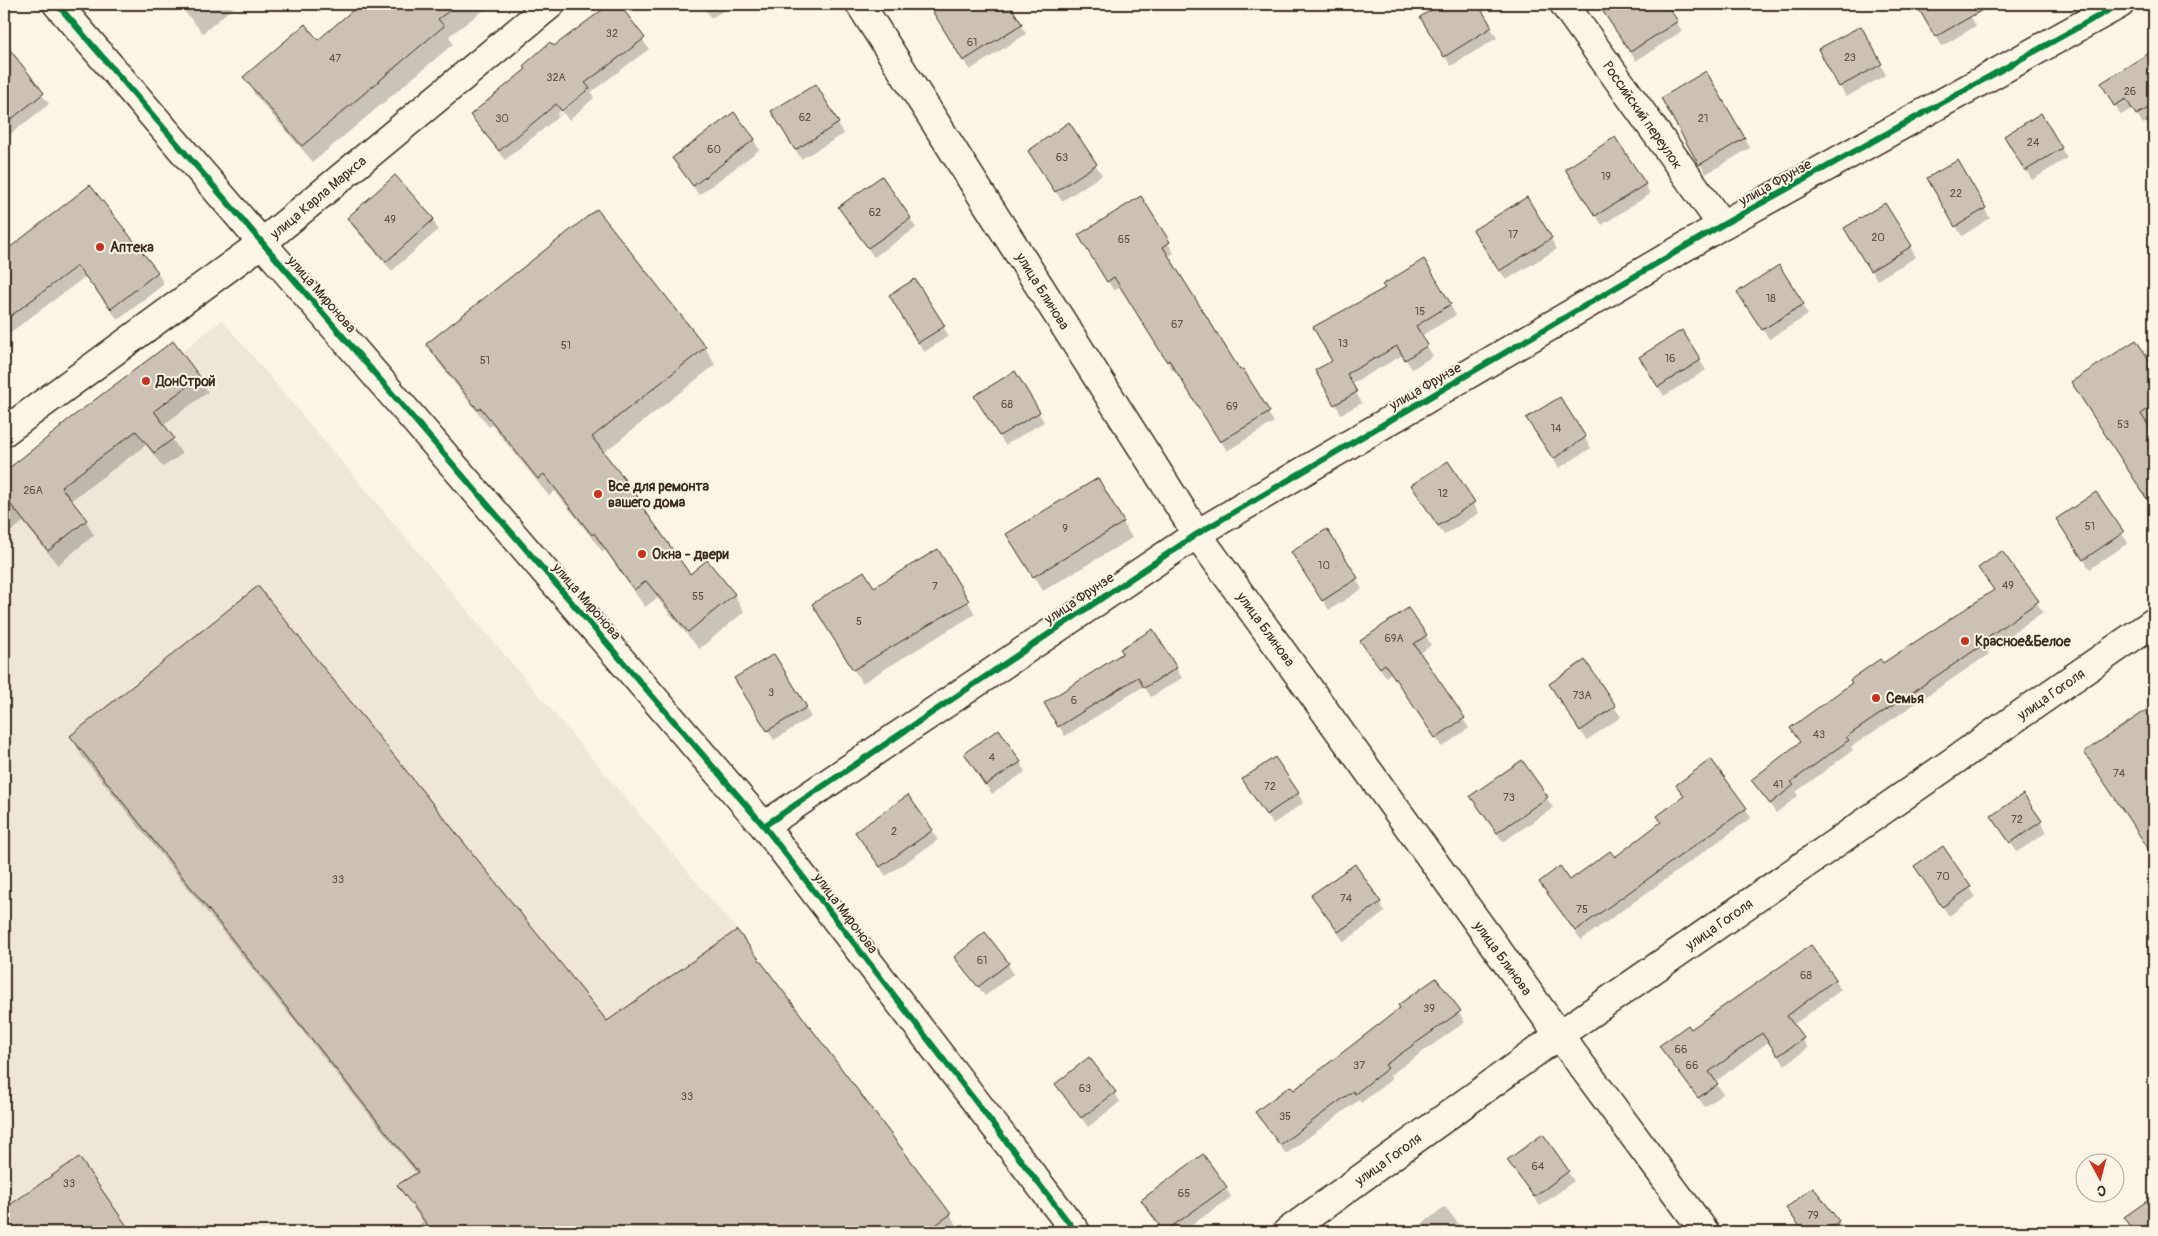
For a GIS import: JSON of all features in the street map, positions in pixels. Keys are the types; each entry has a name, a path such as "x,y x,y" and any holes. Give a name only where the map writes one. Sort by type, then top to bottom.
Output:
{"street":[{"name":"улица Миронова","path":"57,4 764,826 1076,1232"},
{"name":"улица Карла Маркса","path":"4,432 262,244 551,4"},
{"name":"улица Блинова","path":"860,4 1197,534 1559,1035 1706,1232"},
{"name":"Российский переулок","path":"1564,4 1722,225"},
{"name":"улица Фрунзе","path":"764,826 1197,534 1722,225 2120,4"},
{"name":"улица Гоголя","path":"1287,1232 1559,1035 2154,622"}],"shaded area":[{"path":"222,320 737,930 951,1214 926,1232 4,1232 4,492"}],"building":[{"path":"360,4 459,4 438,19 444,26 302,146 243,77 305,24 318,40"},
{"path":"610,4 619,4 645,38 585,83 590,88 562,111 556,104 499,151 470,115 526,69 523,66 550,42 554,46"},
{"path":"928,4 1009,4 1022,24 963,61"},
{"path":"1441,4 1478,4 1492,27 1444,57 1420,17"},
{"path":"1598,4 1666,4 1678,21 1630,52"},
{"path":"1916,4 1993,4 1935,37"},
{"path":"1861,26 1882,64 1839,87 1818,49"},
{"path":"4,42 44,93 4,125"},
{"path":"2154,50 2154,105 2136,115 2126,99 2114,106 2101,83"},
{"path":"1706,71 1745,138 1699,165 1661,98"},
{"path":"816,84 839,123 795,150 771,111"},
{"path":"734,112 755,139 693,186 672,158"},
{"path":"2041,113 2062,148 2025,171 2004,136"},
{"path":"1069,122 1097,164 1055,192 1028,151"},
{"path":"1615,137 1646,184 1595,216 1565,169"},
{"path":"1958,160 1986,208 1955,227 1927,178"},
{"path":"395,175 434,219 386,262 347,218"},
{"path":"882,176 911,218 868,248 838,207"},
{"name":"Аптека","path":"90,185 158,272 111,309 77,266 4,321 4,252"},
{"path":"1141,196 1170,242 1163,247 1240,370 1243,369 1270,412 1220,442 1114,277 1107,282 1078,235"},
{"path":"1527,197 1552,238 1499,271 1473,230"},
{"path":"1885,203 1912,246 1870,271 1844,228"},
{"path":"597,209 706,347 592,437 638,497 636,498 690,574 707,560 735,594 688,632 646,581 634,590 594,533 592,535 544,474 538,479 481,408 478,410 426,344"},
{"path":"1424,259 1451,304 1416,326 1428,345 1405,360 1397,346 1347,374 1357,392 1334,405 1315,370 1332,361 1313,327 1385,288 1382,285"},
{"path":"1779,265 1804,304 1762,330 1737,292"},
{"path":"915,279 945,326 918,343 889,295"},
{"path":"1682,330 1701,360 1658,387 1639,357"},
{"path":"2136,340 2154,367 2154,405 2141,414 2154,434 2154,510 2071,382"},
{"path":"173,341 200,377 154,411 174,438 154,453 136,431 61,487 87,520 48,551 4,496 4,472 60,426"},
{"path":"1015,371 1040,412 999,436 974,396"},
{"path":"1560,397 1586,437 1553,459 1526,418"},
{"path":"1448,461 1475,502 1438,526 1411,485"},
{"path":"1098,478 1124,522 1033,577 1006,534"},
{"path":"2096,492 2124,532 2083,560 2056,519"},
{"path":"1327,529 1358,578 1322,601 1291,552"},
{"path":"938,549 969,601 853,670 812,604 864,571 874,587"},
{"path":"2002,551 2039,601 1982,641 1984,644 1846,737 1849,740 1791,782 1794,785 1770,804 1751,780 1800,742 1790,728 1852,683 1850,680 1880,659 1883,663 1994,590 1978,568"},
{"path":"258,586 607,1021 737,930 951,1214 926,1232 433,1232 397,1185 418,1172 70,736"},
{"path":"1408,608 1427,635 1414,644 1465,718 1435,738 1385,664 1380,668 1360,641"},
{"path":"1153,629 1177,668 1144,688 1138,677 1058,727 1044,703 1123,653 1120,649"},
{"path":"774,654 807,707 767,731 734,678"},
{"path":"1585,660 1616,706 1580,731 1549,684"},
{"path":"2154,705 2154,857 2084,752"},
{"path":"999,729 1021,762 985,785 964,753"},
{"path":"1275,757 1299,793 1266,815 1242,779"},
{"path":"1711,759 1747,808 1575,931 1539,882 1560,866 1570,880 1610,851 1615,857 1661,822 1657,816 1684,796 1676,785"},
{"path":"1522,760 1548,797 1497,833 1470,796"},
{"path":"2023,794 2042,821 2010,843 1991,816"},
{"path":"908,795 933,830 880,867 855,832"},
{"path":"1943,846 1971,887 1942,907 1914,866"},
{"path":"1355,864 1381,902 1338,932 1311,895"},
{"path":"985,932 1009,963 978,987 954,957"},
{"path":"1811,945 1836,979 1787,1016 1804,1038 1778,1056 1762,1033 1709,1072 1718,1084 1698,1098 1659,1046 1688,1025 1691,1029"},
{"path":"1436,978 1461,1011 1385,1065 1388,1068 1355,1094 1353,1091 1280,1145 1255,1112 1290,1086 1294,1090 1400,1008 1398,1005"},
{"path":"1089,1057 1116,1092 1081,1118 1055,1084"},
{"path":"1543,1134 1569,1171 1534,1197 1507,1160"},
{"path":"1203,1154 1227,1187 1164,1232 1141,1200"},
{"path":"79,1157 131,1232 4,1232 4,1209"},
{"path":"1813,1187 1839,1221 1825,1232 1804,1232 1786,1208"},
{"path":"2154,1196 2154,1232 2135,1232 2124,1217"}],"cycle path":[{"path":"57,4 764,826 1076,1232"},
{"path":"764,826 1197,534 1722,225 2120,4"}],"place":[{"name":"Аптека","path":"100,247"},
{"name":"ДонСтрой","path":"146,381"},
{"name":"Все для ремонта вашего дома","path":"598,494"},
{"name":"Окна - двери","path":"642,554"},
{"name":"Красное&Белое","path":"1965,641"},
{"name":"Семья","path":"1876,698"}]}
